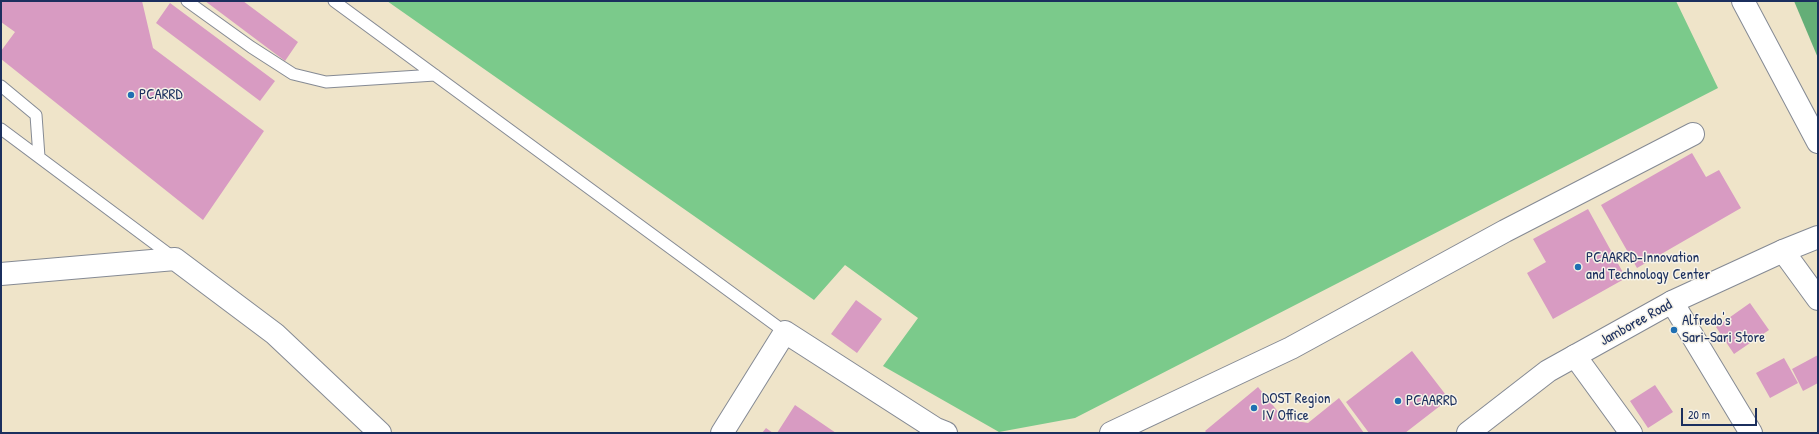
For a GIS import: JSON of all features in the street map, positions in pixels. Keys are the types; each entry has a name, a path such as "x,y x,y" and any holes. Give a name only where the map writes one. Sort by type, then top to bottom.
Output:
{"street":[{"path":"1743,1 1818,142"},
{"path":"1111,433 1291,348 1504,231 1693,134"},
{"name":"Jamboree Road","path":"1468,433 1548,371 1672,302 1783,251 1818,237"},
{"path":"1783,251 1818,299"},
{"path":"1,274 175,259 275,334 380,433"},
{"path":"1672,302 1751,433"},
{"path":"722,433 785,332 946,433"},
{"path":"1575,356 1631,433"}],"lane":[{"path":"187,1 250,47 293,74 326,82 434,75"},
{"path":"334,1 785,332"},
{"path":"1,86 36,115 39,157"},
{"path":"1,129 175,259"}],"green space":[{"path":"387,1 1676,1 1718,88 1075,418 999,432 883,366 918,318 845,265 814,300"},
{"path":"1794,1 1818,1 1818,58"}],"building":[{"name":"PCARRD","path":"1,1 142,1 153,48 264,131 203,220 1,59 1,51 15,32 1,22"},
{"path":"205,1 243,1 298,42 285,61"},
{"path":"170,3 275,81 260,101 156,23"},
{"path":"1692,153 1706,177 1719,170 1741,208 1637,268 1601,205"},
{"name":"PCAARRD-Innovation and Technology Center","path":"1588,209 1626,278 1553,319 1527,273 1546,262 1533,239"},
{"path":"856,300 882,319 857,353 831,334"},
{"path":"1750,303 1769,330 1734,354 1716,327"},
{"path":"1412,351 1449,399 1405,433 1369,433 1346,402"},
{"path":"1818,355 1818,383 1803,391 1792,369"},
{"path":"1784,358 1798,383 1770,398 1756,373"},
{"path":"1655,385 1673,412 1648,428 1630,401"},
{"name":"DOST Region IV Office","path":"1258,387 1284,419 1308,423 1339,398 1364,433 1207,433 1205,431"},
{"path":"795,405 836,433 777,433"},
{"path":"766,428 773,433 762,433"}],"place":[{"name":"PCARRD","path":"131,95"},
{"name":"PCAARRD-Innovation and Technology Center","path":"1578,267"},
{"name":"Alfredo's Sari-Sari Store","path":"1674,330"},
{"name":"PCAARRD","path":"1398,401"},
{"name":"DOST Region IV Office","path":"1254,408"}]}
